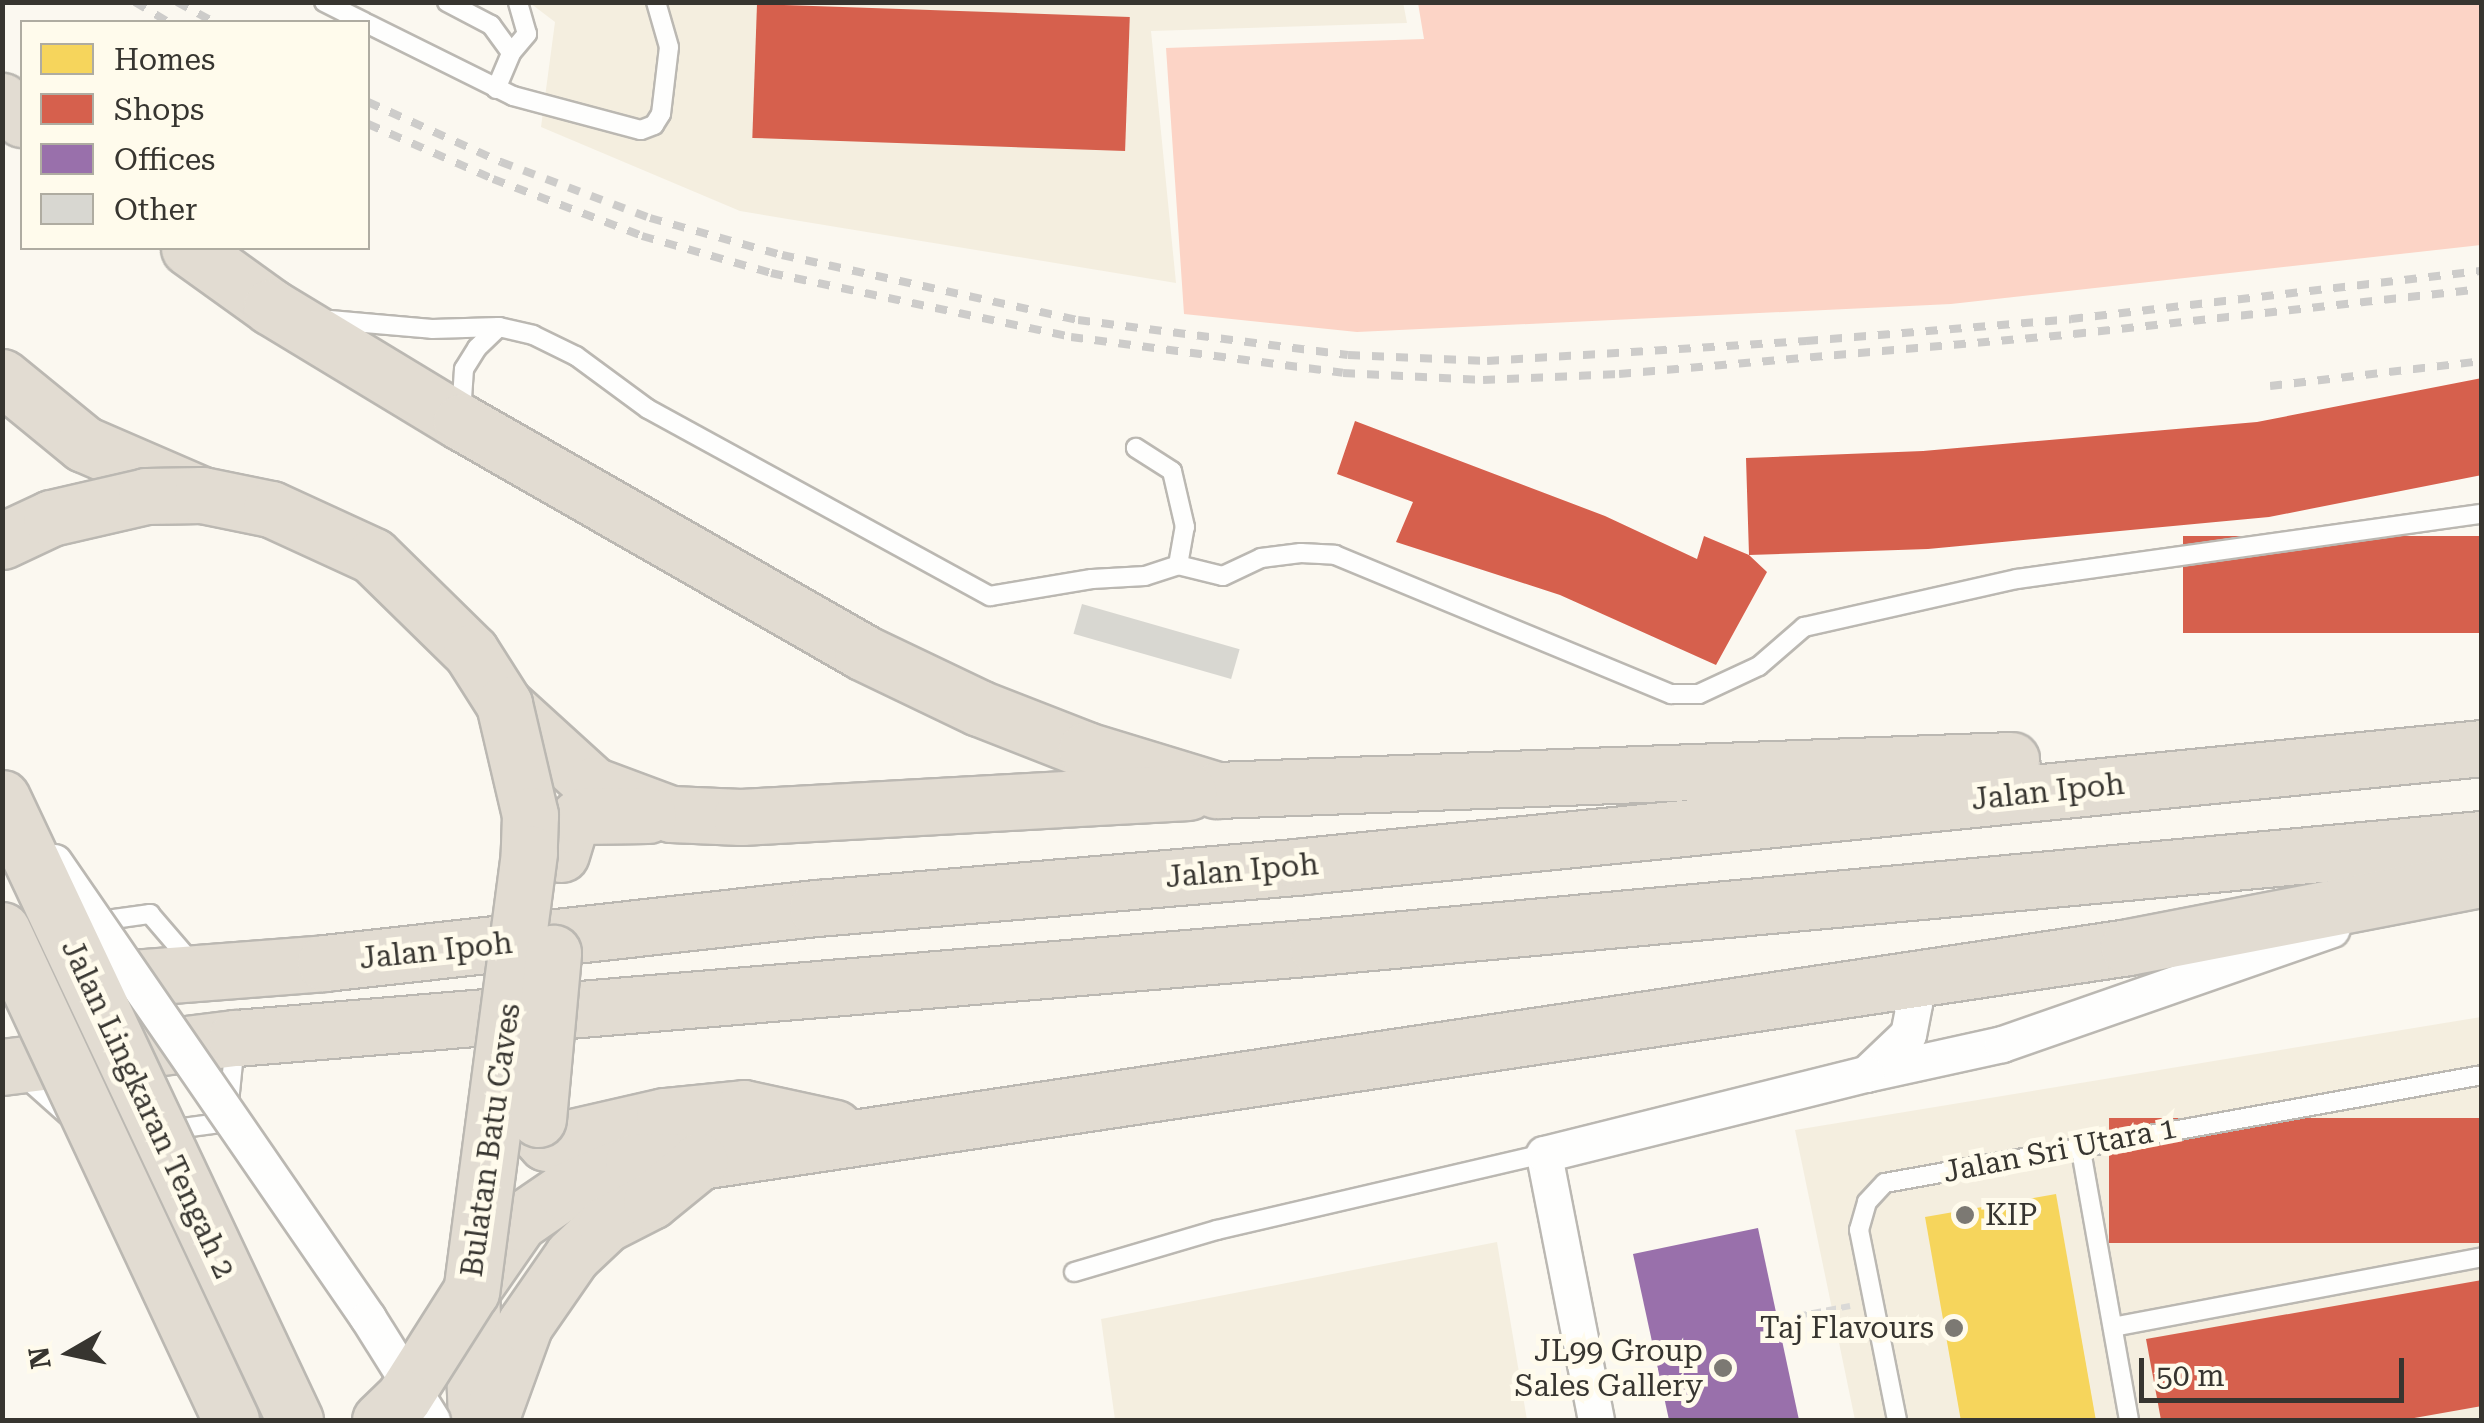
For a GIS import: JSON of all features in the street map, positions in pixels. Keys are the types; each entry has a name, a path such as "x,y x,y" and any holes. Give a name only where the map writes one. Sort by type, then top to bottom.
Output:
{"highway":[{"path":"192,250 271,307 461,422 862,652 979,708 1050,736 1217,790"},
{"path":"2,377 84,444 202,495"},
{"name":"Bulatan Batu Caves","path":"2,541 51,518 146,496 202,495 271,509 373,556 471,652 504,704 530,815 529,853 471,1291 403,1398 380,1420"},
{"path":"504,704 593,785 671,814"},
{"path":"867,1136 744,1108 664,1116 546,1143 538,1133 538,1119 561,854 570,825 580,816 740,817 1217,790 1940,764 2482,736"},
{"name":"Jalan Ipoh","path":"2,991 2482,748"},
{"name":"Jalan Lingkaran Tengah 2","path":"2,798 295,1420"},
{"path":"8,1066 236,1038 1356,943 2482,839"},
{"path":"476,1420 471,1291 519,1222 564,1191 633,1162 700,1161 2128,947 2468,882"},
{"name":"Jalan Lingkaran Tengah 2","path":"19,930 231,1420"},
{"path":"490,1420 525,1324 563,1266 606,1224 650,1201 700,1161"}],"street":[{"path":"2,787 357,1302 432,1420"},
{"path":"1596,1420 1544,1154 2002,1044 2468,882"},
{"path":"1866,1074 1908,1034 1914,1004 1888,980"}],"lane":[{"path":"324,2 360,20"},
{"path":"447,2 491,24 511,53"},
{"path":"496,88 511,53 527,34 518,2"},
{"path":"370,25 496,88 616,127 640,130 654,125 661,114 670,48 656,2"},
{"path":"271,307 374,326 498,327 534,334 576,356 648,408 990,596 1092,579 1145,576 1178,565 1223,576 1261,558 1301,553 1335,555 1670,694 1699,694 1759,666 1804,627 2017,579 2482,514"},
{"path":"461,422 464,369 476,348 498,327"},
{"path":"1136,448 1172,471 1185,528 1178,565"},
{"path":"2,970 19,930 150,914 199,972"},
{"path":"8,1066 95,1140 227,1122 236,1038"},
{"name":"Jalan Sri Utara 1","path":"1897,1420 1859,1230 1867,1202 1885,1183 2080,1144 2482,1075"},
{"path":"2080,1144 2129,1420"},
{"path":"1074,1272 1218,1230 1544,1154"},
{"path":"2113,1327 2482,1256"}],"path":[{"path":"1797,1316 1873,1301"}],"shaded area":[{"path":"1403,2 1407,23 1151,31 1176,283 740,211 541,127 555,22 530,3"},
{"path":"1418,3 2481,3 2481,245 1951,304 1357,332 1184,314 1166,48 1424,39"},
{"path":"2481,1017 2481,1420 1855,1420 1795,1130"},
{"path":"1497,1242 1527,1420 1115,1420 1101,1319"}],"building: Homes":[{"path":"2056,1194 2096,1420 1961,1420 1925,1217"}],"building: Shops":[{"path":"757,4 1130,17 1125,151 752,138"},
{"path":"2482,378 2482,475 2269,517 1928,549 1749,555 1746,458 1923,451 2257,422"},
{"path":"1355,421 1605,516 1697,559 1704,536 1749,555 1767,572 1716,665 1560,595 1396,542 1413,502 1337,474"},
{"path":"2183,536 2482,536 2482,633 2183,633"},
{"path":"2109,1118 2482,1118 2482,1243 2109,1243"},
{"path":"2482,1280 2482,1406 2403,1420 2161,1420 2146,1339"}],"building: Offices":[{"name":"JL99 Group Sales Gallery","path":"1758,1228 1799,1420 1669,1420 1633,1254"}],"building: Other":[{"path":"1082,604 1240,649 1231,679 1073,634"}],"railway":[{"path":"135,2 165,20"},
{"path":"177,2 210,20"},
{"path":"370,103 501,162 650,218 782,255 1078,320 1348,355 1487,361 1806,341 2071,319 2482,271"},
{"path":"370,125 493,179 642,236 771,273 1071,337 1343,373 1483,380 1619,374 2074,334 2482,289"},
{"path":"2270,386 2482,361"}],"place":[{"name":"KIP","path":"1965,1215"},
{"name":"Taj Flavours","path":"1954,1328"},
{"name":"JL99 Group Sales Gallery","path":"1723,1368"}]}
